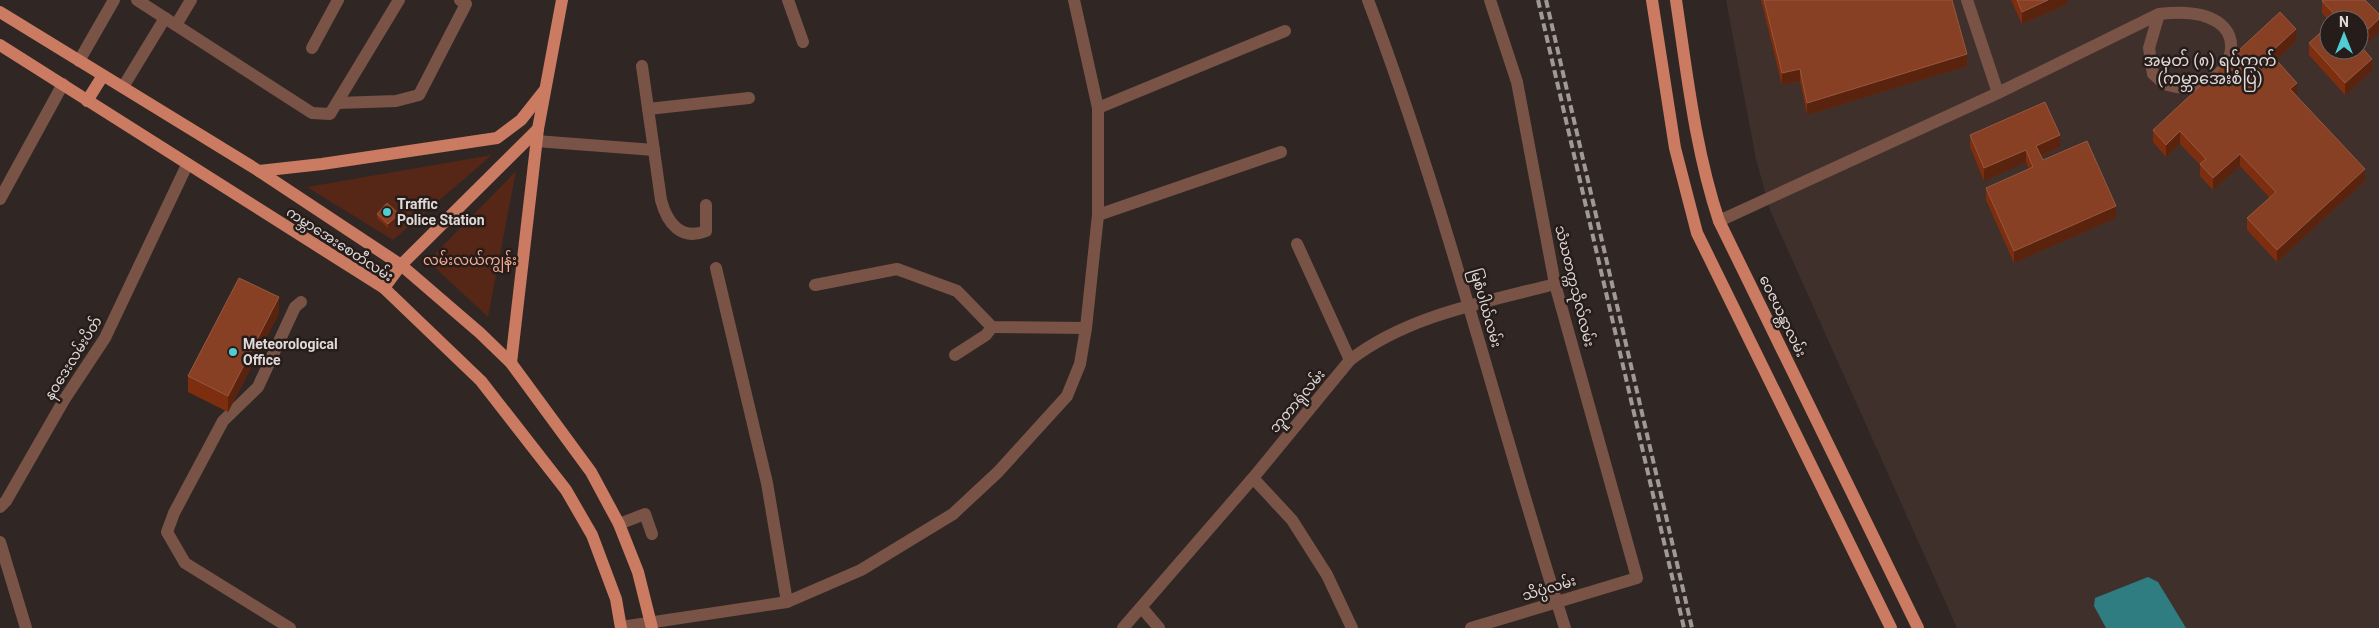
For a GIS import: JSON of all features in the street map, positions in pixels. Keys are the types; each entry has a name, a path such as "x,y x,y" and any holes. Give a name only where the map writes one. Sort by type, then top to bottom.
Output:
{"main road":[{"path":"562,0 537,135 511,364 590,472 619,524 638,572 651,626"},
{"path":"1652,0 1675,148 1697,233 1891,628"},
{"name":"ဝေဇယန္တာလမ်း","path":"1676,0 1697,138 1706,181 1719,221 1918,628"},
{"name":"ကမ္ဘာအေးစေတီလမ်း","path":"0,12 258,171 401,265 480,333 511,364"},
{"name":"ကမ္ဘာအေးစေတီလမ်း","path":"0,45 384,288 482,381 566,490 592,535 616,599 621,627"},
{"path":"87,101 102,76"},
{"path":"258,171 322,164 497,138 521,120 545,89"},
{"path":"384,288 401,265 537,135"}],"street":[{"path":"79,61 114,0"},
{"path":"137,0 312,113 330,114 399,0"},
{"path":"123,87 170,22 191,0"},
{"path":"312,48 338,0"},
{"path":"338,103 396,101 419,95 466,4 460,0"},
{"path":"788,0 803,42"},
{"path":"621,627 651,626 787,602 861,570 953,514 998,472 1067,396 1080,364 1086,328 1098,215 1098,108 1074,0"},
{"name":"မြစံပါယ်လမ်း","path":"1368,0 1400,86 1469,307 1565,628"},
{"name":"သံဃတက္ကသိုလ်လမ်း","path":"1490,0 1517,82 1556,284 1637,578"},
{"path":"1967,0 1998,93"},
{"path":"1719,221 1998,93 2171,8 2198,3"},
{"path":"2159,14 2149,48 2153,74 2166,85 2184,88 2202,80 2219,65 2228,49 2233,30 2229,14"},
{"path":"1098,108 1285,31"},
{"path":"642,66 661,200 666,217 674,227 696,235 706,231 706,205"},
{"path":"0,199 62,84"},
{"path":"648,109 749,98"},
{"path":"537,135 654,150"},
{"path":"1098,215 1282,152"},
{"name":"နဝဒေးလမ်းပိတ်","path":"0,507 6,501 64,400 105,338 187,165"},
{"path":"1297,244 1350,360"},
{"path":"716,268 767,483 787,602"},
{"path":"815,285 897,269 957,291 992,326 1086,328"},
{"name":"ဘူတာရုံလမ်း","path":"1123,628 1253,478 1350,360 1370,345 1403,327 1556,284"},
{"path":"290,628 185,563 167,532 174,513 223,421 258,387 295,307 301,302"},
{"path":"955,355 986,335 992,326"},
{"path":"1253,478 1292,520 1327,575 1352,628"},
{"path":"619,524 645,514 652,534"},
{"path":"0,542 26,628"},
{"name":"သိပ္ပံလမ်း","path":"1471,628 1637,578"},
{"path":"1142,608 1158,628"}],"shaded area":[{"path":"1726,0 2379,0 2379,628 1957,628 1770,210 1756,159"}],"green space":[{"name":"လမ်းလယ်ကျွန်း","path":"492,155 393,240 307,187"},
{"name":"လမ်းလယ်ကျွန်း","path":"516,171 488,317 428,261"}],"water":[{"path":"2148,577 2158,582 2186,628 2106,628 2094,606 2095,598"}],"building":[{"path":"1764,0 1952,0 1967,54 1807,103 1800,69 1782,73"},
{"path":"2017,0 2048,0 2022,12"},
{"path":"2365,0 2379,14 2379,19 2369,28 2369,10 2331,10 2322,1"},
{"path":"2280,12 2296,29 2270,53 2297,83 2290,89 2365,169 2277,250 2247,218 2276,192 2240,154 2213,178 2200,164 2206,159 2180,131 2166,145 2153,130"},
{"path":"2319,34 2319,54 2309,43"},
{"path":"2369,56 2372,59 2345,83 2324,60 2369,60"},
{"path":"2045,102 2060,135 2036,146 2043,160 2087,141 2116,206 2014,251 1986,188 2033,167 2026,150 1984,168 1970,135"},
{"name":"Traffic Police Station","path":"387,203 399,214 388,224 377,214"},
{"name":"Meteorological Office","path":"239,278 279,297 228,396 188,376"}],"railway":[{"path":"1538,0 1684,628"},
{"path":"1546,0 1692,628"}],"place":[{"name":"Traffic Police Station","path":"387,212"},
{"name":"Meteorological Office","path":"233,352"}],"district":[{"name":"အမှတ် (၈) ရပ်ကွက် (ကမ္ဘာအေးစံပြ)","path":"2210,69"}]}
